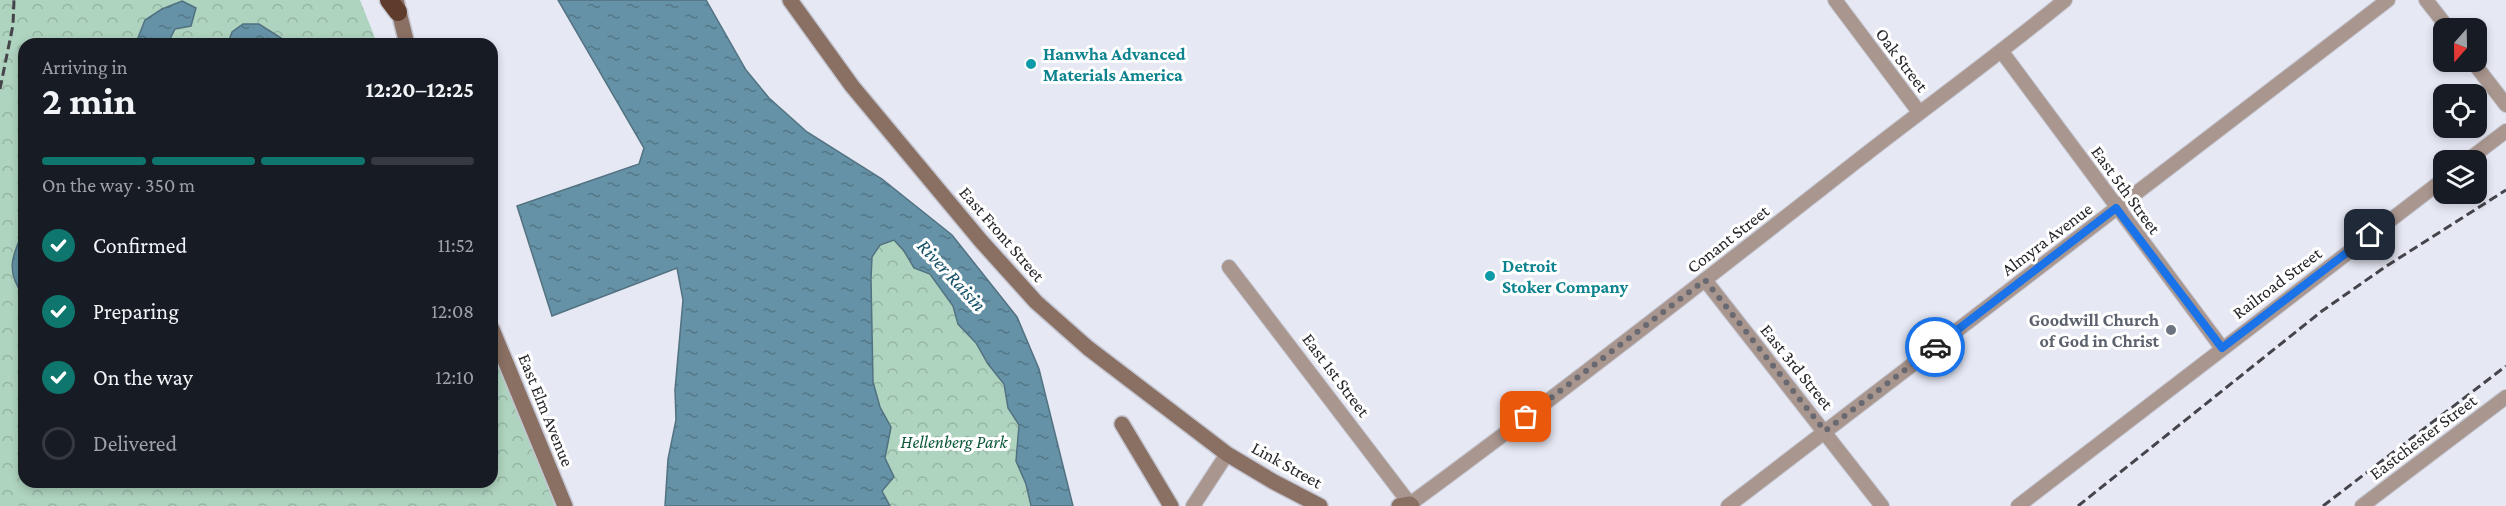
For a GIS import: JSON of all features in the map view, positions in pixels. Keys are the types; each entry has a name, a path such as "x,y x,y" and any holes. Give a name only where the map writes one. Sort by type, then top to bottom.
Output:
{"street":[{"name":"East Front Street","path":"790,0 852,86 981,242 1036,302 1088,348 1227,454"},
{"name":"Oak Street","path":"1835,0 1919,112"},
{"name":"Conant Street","path":"1407,505 1705,280 1919,112 2002,52 2065,0"},
{"name":"Almyra Avenue","path":"1728,506 2388,0"},
{"path":"2426,0 2440,18"},
{"path":"394,4 405,38"},
{"name":"East 5th Street","path":"2002,52 2222,348"},
{"path":"2481,72 2506,105"},
{"path":"2481,150 2506,131"},
{"name":"Railroad Street","path":"2019,506 2433,187"},
{"name":"East 1st Street","path":"1229,267 1407,505"},
{"name":"East 3rd Street","path":"1705,280 1882,506"},
{"name":"East Elm Avenue","path":"498,343 565,506"},
{"name":"Eastchester Street","path":"2362,506 2506,397"},
{"path":"1122,424 1171,506"},
{"name":"Link Street","path":"1193,506 1227,454 1320,506"}],"green space":[{"path":"0,0 360,0 375,38 18,38 18,488 498,488 498,359 555,506 0,506"},
{"name":"Hellenberg Park","path":"894,239 914,268 930,274 953,306 958,324 976,343 988,364 1004,384 1008,408 1019,425 1016,461 1026,484 1030,506 890,506 882,490 894,477 885,458 891,428 880,407 873,382 871,279 872,257 880,245"}],"water":[{"name":"River Raisin","path":"558,0 706,0 746,70 769,98 807,132 882,179 952,235 1017,317 1039,369 1073,506 1031,506 1026,484 1016,461 1019,425 1008,408 1004,384 988,364 976,343 958,324 953,306 930,274 914,268 894,240 880,245 872,257 871,279 873,382 880,407 891,427 885,458 894,477 882,491 890,506 665,506 668,459 676,420 675,390 683,300 677,268 552,316 517,206 639,164 644,148"},
{"path":"182,1 196,8 191,26 175,29 170,38 138,38 145,20 162,9"},
{"path":"243,24 259,24 281,38 230,38 232,32"},
{"path":"18,243 18,287 12,271"}],"railway":[{"path":"0,89 13,25 14,0"},
{"path":"2078,506 2322,311 2385,267 2506,190"},
{"path":"2323,506 2506,366"}],"way so far":[{"path":"1526,417 1705,280 1825,431 1935,347"}],"place":[{"name":"Hanwha Advanced Materials America","path":"1031,64"},
{"name":"Detroit Stoker Company","path":"1490,276"},
{"name":"Goodwill Church of God in Christ","path":"2171,330"}],"route":[{"path":"1935,347 2116,208 2222,348 2370,235"}]}
